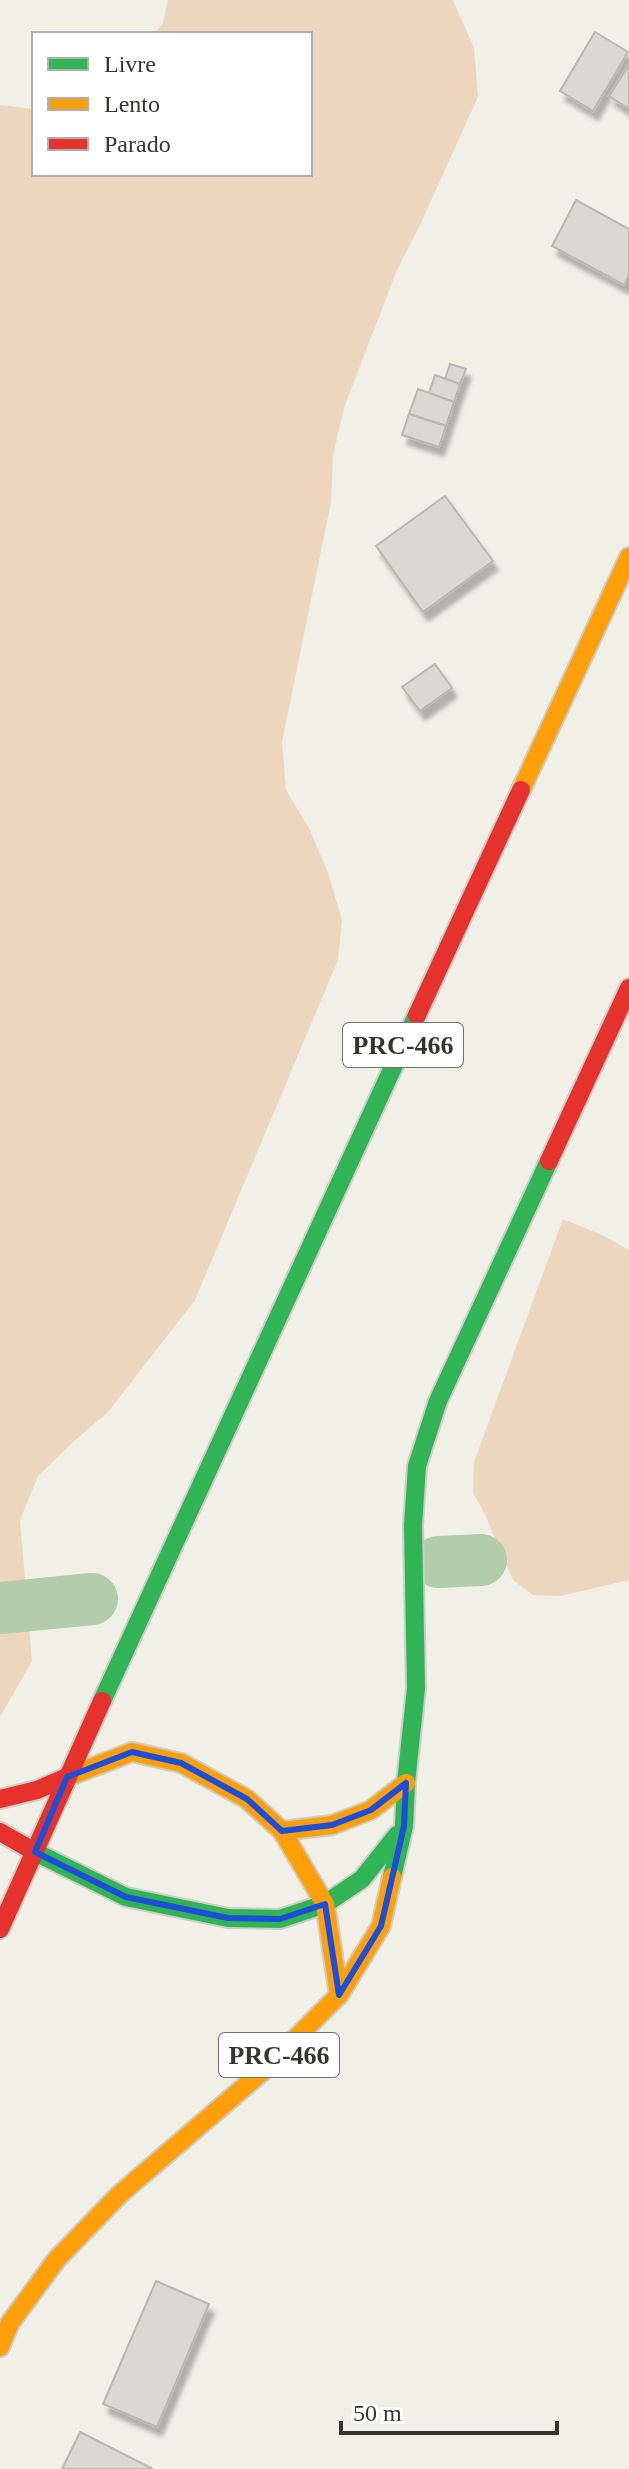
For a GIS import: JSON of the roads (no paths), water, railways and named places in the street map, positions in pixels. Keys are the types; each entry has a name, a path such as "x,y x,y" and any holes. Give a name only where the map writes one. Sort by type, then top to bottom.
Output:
{"main road":[{"name":"PRC-466","path":"0,1929 177,1534 629,557"},
{"name":"PRC-466","path":"0,2347 10,2323 57,2259 109,2205 264,2070 339,1995 381,1926 404,1826 416,1688 413,1525 417,1466 449,1374 629,988"},
{"path":"0,1799 37,1790 132,1752 181,1763 247,1799 282,1831 325,1904 339,1995"},
{"path":"282,1831 332,1825 371,1810 406,1783"},
{"path":"0,1832 126,1897 228,1918 280,1919 325,1904 362,1879 404,1826"}],"waterway":[{"path":"438,1562 481,1560"},
{"path":"0,1608 92,1599"}]}
